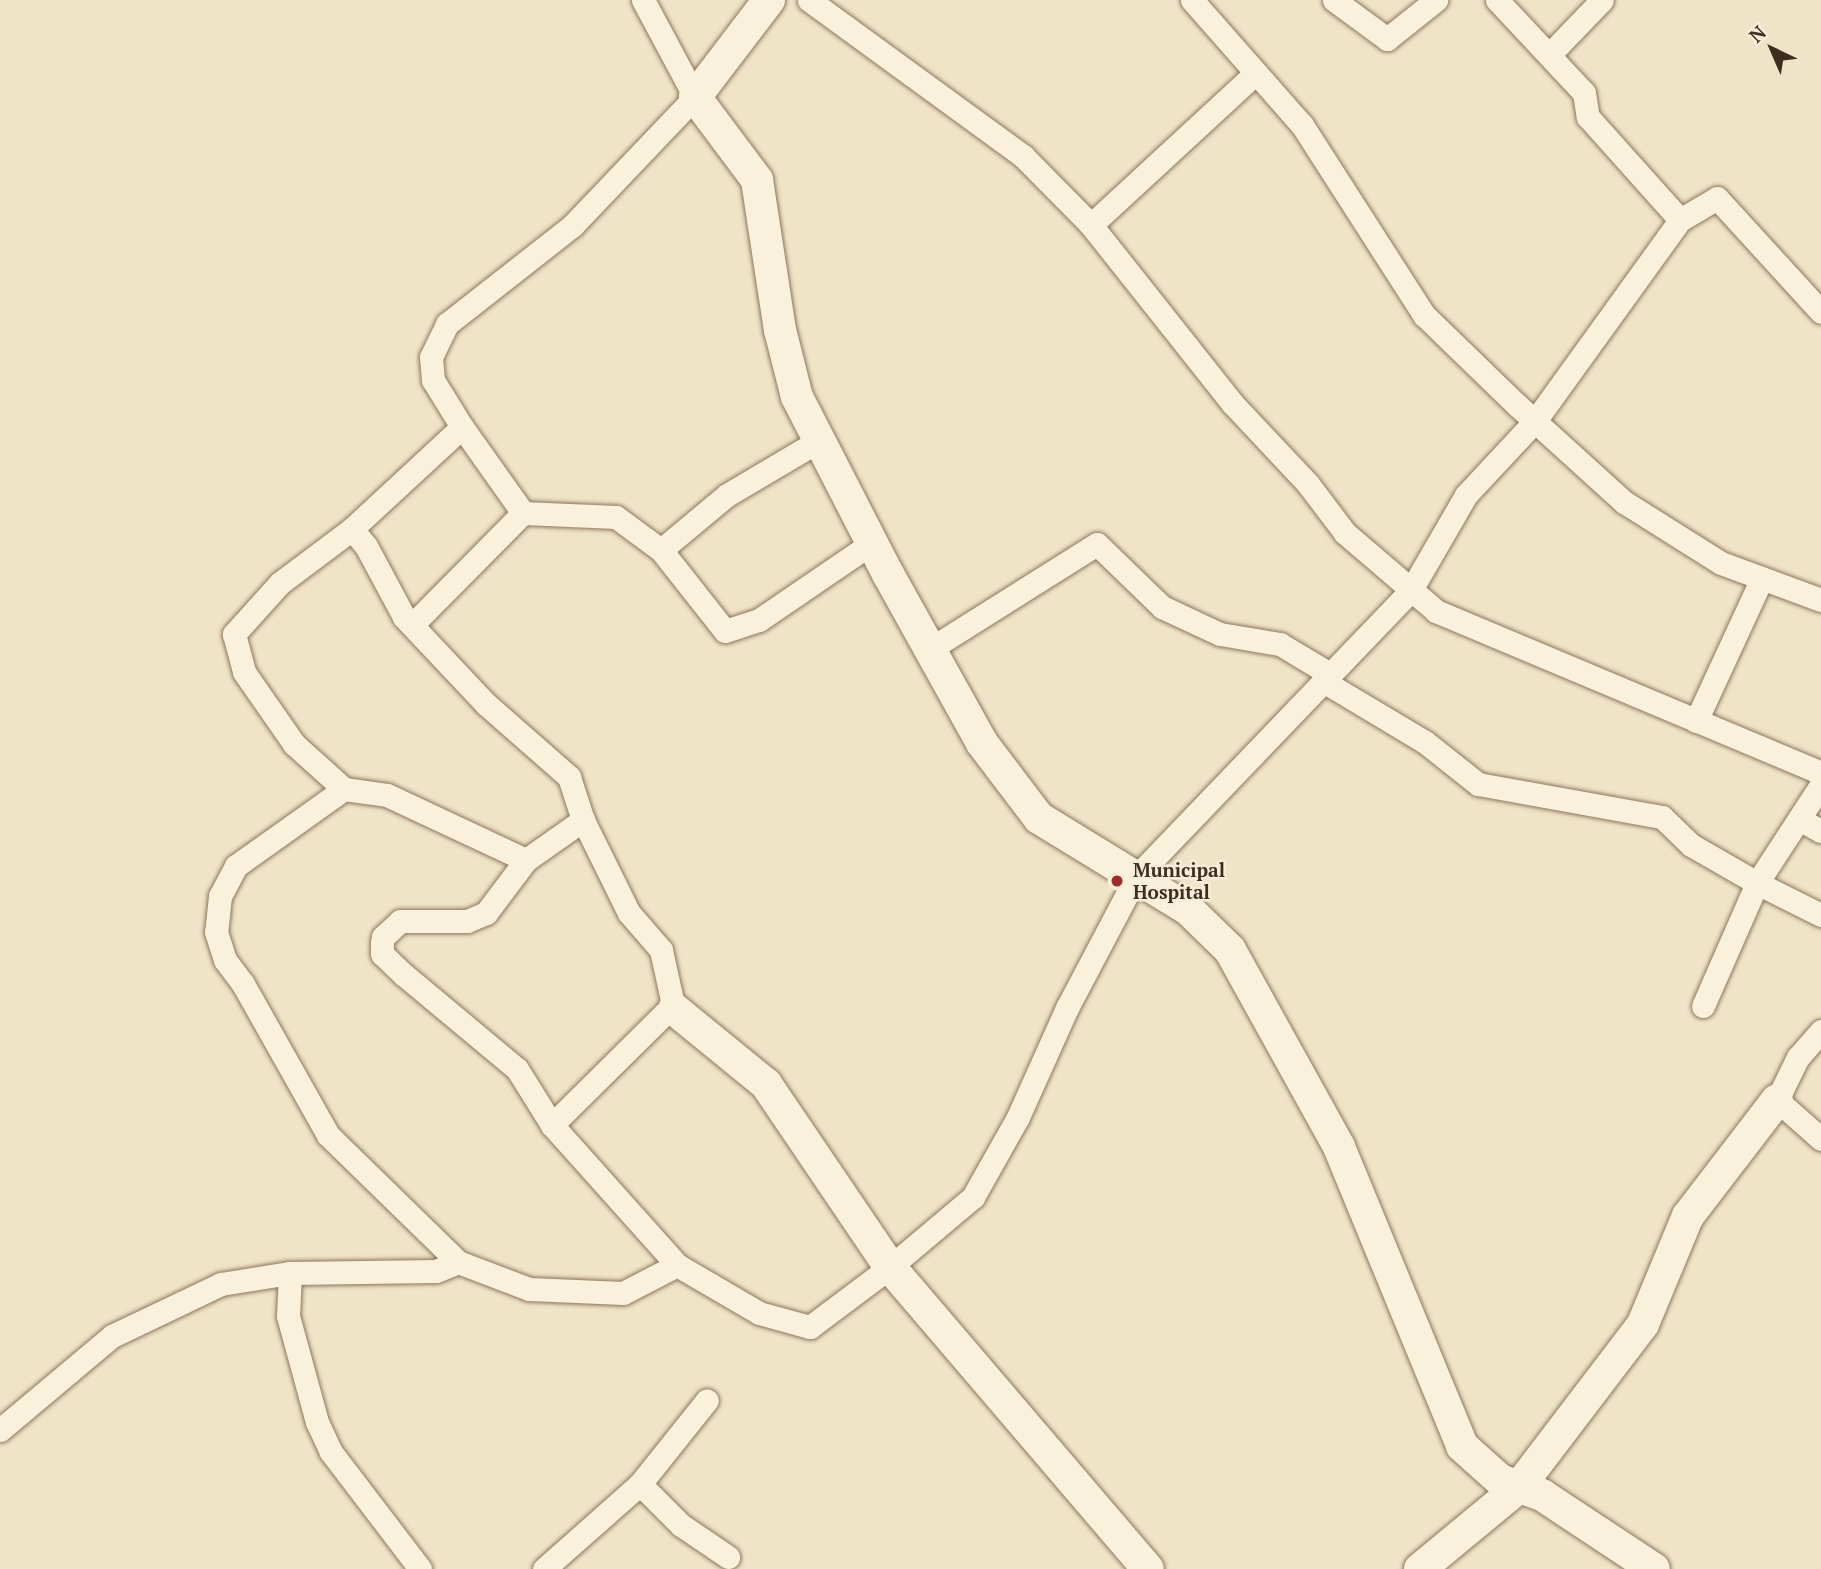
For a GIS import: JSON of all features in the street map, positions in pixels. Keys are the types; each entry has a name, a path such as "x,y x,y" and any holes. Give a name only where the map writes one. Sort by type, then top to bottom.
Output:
{"street":[{"path":"643,0 695,97 757,180 780,330 797,397 872,543 982,743 1039,818 1189,910 1230,950 1339,1147 1462,1446 1500,1480 1542,1495 1654,1569"},
{"path":"523,513 462,427 433,380 431,357 447,324 572,226 695,97 769,0"},
{"path":"809,0 1023,156 1091,225 1232,402 1308,484 1345,533 1436,611 1821,773"},
{"path":"1192,0 1302,125 1424,315 1535,421 1625,502 1721,564 1821,600"},
{"path":"1334,0 1387,40 1436,0"},
{"path":"1497,0 1584,93 1588,117 1680,220"},
{"path":"1549,55 1602,0"},
{"path":"1091,225 1256,73"},
{"path":"583,820 526,860 486,913 467,921 400,921 383,937 382,954 517,1069 552,1125 677,1265 759,1313 810,1327 891,1267 973,1197 1018,1117 1067,1009 1136,877 1411,590 1466,495 1535,421 1680,220 1717,198 1821,312"},
{"path":"462,427 352,529 280,583 234,634 244,672 295,744 344,789 387,795 526,860"},
{"path":"661,550 727,495 820,440"},
{"path":"413,624 523,513 616,517 661,550 724,631 759,620 872,543"},
{"path":"352,529 366,546 404,617 486,704 569,777 583,820 629,913 660,950 674,1009 766,1084 891,1267 1148,1569"},
{"path":"930,649 1097,544 1161,607 1220,634 1280,644 1425,742 1478,784 1662,817 1691,845 1757,883 1821,915"},
{"path":"1696,721 1762,578"},
{"path":"1703,1006 1757,883 1821,785"},
{"path":"344,789 236,866 220,896 216,932 225,960 243,984 328,1135 458,1262 529,1289 623,1293 677,1265"},
{"path":"1799,819 1821,831"},
{"path":"552,1125 664,1014 674,1009"},
{"path":"1420,1569 1519,1487 1643,1324 1688,1216 1777,1100 1798,1057 1821,1031"},
{"path":"1777,1100 1821,1139"},
{"path":"0,1430 112,1336 221,1284 290,1273 436,1271 458,1262"},
{"path":"290,1273 288,1316 317,1422 331,1452 420,1569"},
{"path":"544,1569 640,1484 706,1400"},
{"path":"640,1484 681,1524 728,1557"}],"place":[{"name":"Municipal Hospital","path":"1117,881"}]}
